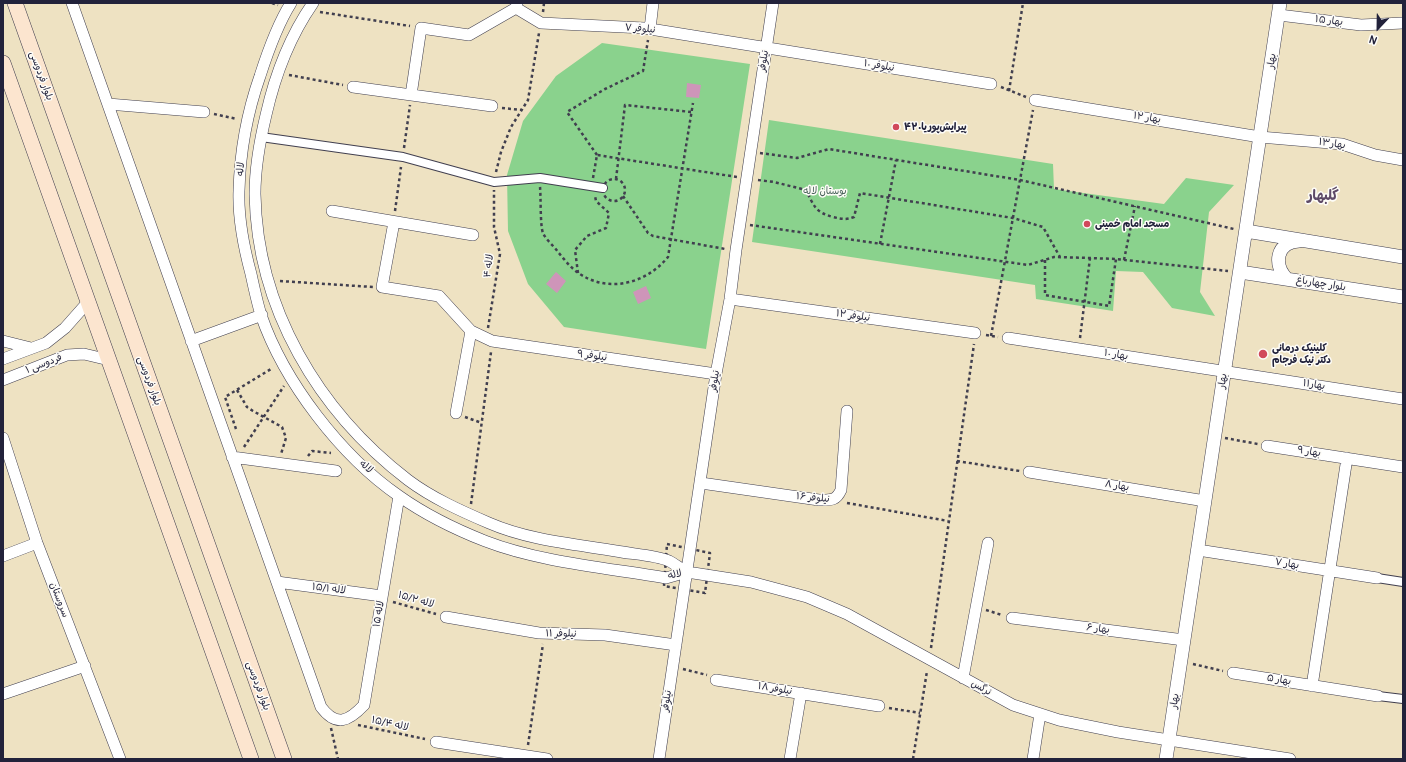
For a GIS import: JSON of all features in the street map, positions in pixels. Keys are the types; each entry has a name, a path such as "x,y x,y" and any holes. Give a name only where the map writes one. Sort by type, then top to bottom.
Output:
{"main road":[{"name":"بلوار فردوسی","path":"15,3 284,759"},
{"path":"3,63 252,759"}],"street":[{"path":"72,3 321,707 329,717 342,721"},
{"name":"لاله","path":"292,3 268,52 254,93 244,134 239,193 244,250 262,315 288,383 297,390 331,433 363,466 399,496 442,521 485,541 533,555 666,578 687,572"},
{"path":"650,29 653,3"},
{"name":"نیلوفر","path":"659,759 716,374 730,299 750,152 773,3"},
{"name":"لاله","path":"310,6 298,26 278,73 270,98 261,138 255,193 261,246 276,309 311,378 342,419 373,450 408,480 451,507 492,525 536,538 667,560 687,572"},
{"path":"411,95 421,28 469,35 516,6"},
{"name":"نیلوفر ۷","path":"516,6 541,23 650,29 766,47"},
{"name":"بهار ۱۵","path":"1280,9 1362,25 1403,23"},
{"name":"بهار","path":"1166,759 1280,9"},
{"name":"نیلوفر ۱۰","path":"766,47 991,84"},
{"path":"353,87 492,106"},
{"name":"بهار ۱۲","path":"1034,100 1260,137"},
{"path":"108,104 204,112"},
{"name":"بهار۱۳","path":"1260,137 1342,144 1375,155 1403,160"},
{"path":"261,138 403,157 494,182 540,178 603,188"},
{"path":"332,212 473,235"},
{"path":"394,222 382,287 439,296 470,331 456,413"},
{"path":"1246,231 1403,257"},
{"path":"1287,279 1281,273 1278,266 1278,258 1287,244 1303,241"},
{"name":"بلوار چهارباغ","path":"1240,272 1403,297"},
{"name":"نیلوفر ۱۲","path":"730,299 975,333"},
{"name":"فردوسی ۱","path":"3,358 46,343 65,328 88,302"},
{"path":"191,341 262,315"},
{"name":"نیلوفر ۹","path":"470,331 492,341 716,374"},
{"name":"بهار ۱۰","path":"1008,338 1224,372"},
{"path":"3,341 32,348"},
{"name":"فردوسی ۱","path":"3,380 67,355 84,354 109,360"},
{"name":"بهار۱۱","path":"1224,372 1403,399"},
{"name":"نیلوفر ۱۶","path":"701,483 819,500 833,500 838,497 841,490 847,411"},
{"name":"سروستان","path":"3,438 37,543 120,759"},
{"name":"بهار ۹","path":"1267,446 1403,466"},
{"path":"232,457 336,471"},
{"path":"1312,686 1347,458"},
{"name":"بهار ۸","path":"1029,472 1205,501"},
{"name":"لاله ۱۵","path":"342,721 354,716 364,706 399,496"},
{"path":"3,556 37,543"},
{"path":"963,678 988,543"},
{"name":"بهار ۷","path":"1198,550 1377,578"},
{"name":"نرگس","path":"687,572 751,582 807,597 847,614 1013,705 1059,720 1169,741 1290,759"},
{"path":"1377,578 1403,582"},
{"name":"لاله ۱۵/۱","path":"277,582 382,596"},
{"name":"نیلوفر ۱۱","path":"446,616 545,633 605,635 676,645"},
{"name":"بهار ۶","path":"1012,618 1184,640"},
{"path":"3,694 85,666"},
{"name":"بهار ۵","path":"1233,674 1378,696"},
{"name":"نیلوفر ۱۸","path":"716,680 879,706"},
{"path":"790,759 801,693"},
{"path":"1378,696 1403,699"},
{"path":"1033,759 1040,714"},
{"path":"436,742 547,759"}],"path":[{"name":"لاله ۴","path":"470,515 492,341 488,330 500,254 494,227 494,182 501,152 511,127 528,100 544,3"},
{"path":"1009,90 1023,3"},
{"path":"310,6 421,28"},
{"path":"578,273 575,250 587,236 606,228 609,213 596,201 592,186 597,154 568,112 605,89 643,71 650,29"},
{"path":"278,73 353,87"},
{"path":"991,84 1034,100 991,336"},
{"path":"540,178 542,232 570,266 578,273 598,282 608,284 619,284 637,280 646,276 662,265 668,257 693,103"},
{"path":"616,179 625,105 691,112"},
{"path":"492,106 522,110"},
{"path":"204,112 247,121"},
{"path":"750,152 796,158 829,148 1020,180 1246,231"},
{"path":"597,154 774,182 806,190 812,203 820,213 846,220 854,218 860,193 888,199 1013,218 1043,227 1060,257"},
{"path":"880,244 896,160"},
{"path":"623,196 648,234 736,250"},
{"path":"1124,260 1135,206"},
{"path":"740,224 1028,265 1060,257 1116,259 1240,272"},
{"path":"1078,349 1090,258"},
{"path":"1046,260 1044,296 1109,306 1116,259"},
{"path":"269,281 382,287"},
{"path":"913,759 929,659 975,333 1008,338"},
{"path":"238,434 225,397 271,369 275,375"},
{"path":"280,381 288,383"},
{"path":"288,383 288,393"},
{"path":"243,448 288,383"},
{"path":"237,390 247,407 282,427 286,438 281,454"},
{"path":"456,413 482,423"},
{"path":"1215,436 1267,446"},
{"path":"240,441 243,448"},
{"path":"305,458 312,451 332,453 327,447"},
{"path":"243,448 251,449"},
{"path":"274,453 287,455"},
{"path":"957,461 1029,472"},
{"path":"833,500 948,521"},
{"name":"لاله ۱۵/۲","path":"382,596 393,603 446,616"},
{"path":"976,607 1012,618"},
{"path":"527,756 545,633"},
{"path":"1181,661 1233,674"},
{"path":"672,667 710,675 716,680"},
{"path":"879,706 920,713"},
{"path":"329,717 338,759"},
{"name":"لاله ۱۵/۴","path":"342,721 436,742"}],"green space":[{"path":"602,43 750,64 706,349 564,327 528,284 508,231 507,175 523,121 556,76"},
{"name":"بوستان لاله","path":"769,120 1053,164 1054,189 1164,204 1186,178 1234,185 1209,212 1200,292 1215,316 1172,308 1143,272 1116,271 1113,311 1036,299 1035,285 752,242"}],"building":[{"path":"687,83 701,85 699,98 686,97"},
{"path":"556,272 566,281 557,293 546,284"},
{"path":"646,286 651,298 638,304 633,292"}],"place":[{"name":"پیرایش‌پوریا۴۲۰","path":"896,127"},
{"name":"مسجد امام خمینی","path":"1087,224"},
{"name":"کلینیک درمانی دکتر نیک فرجام","path":"1263,354"}],"district":[{"name":"گلبهار","path":"1323,196"}]}
